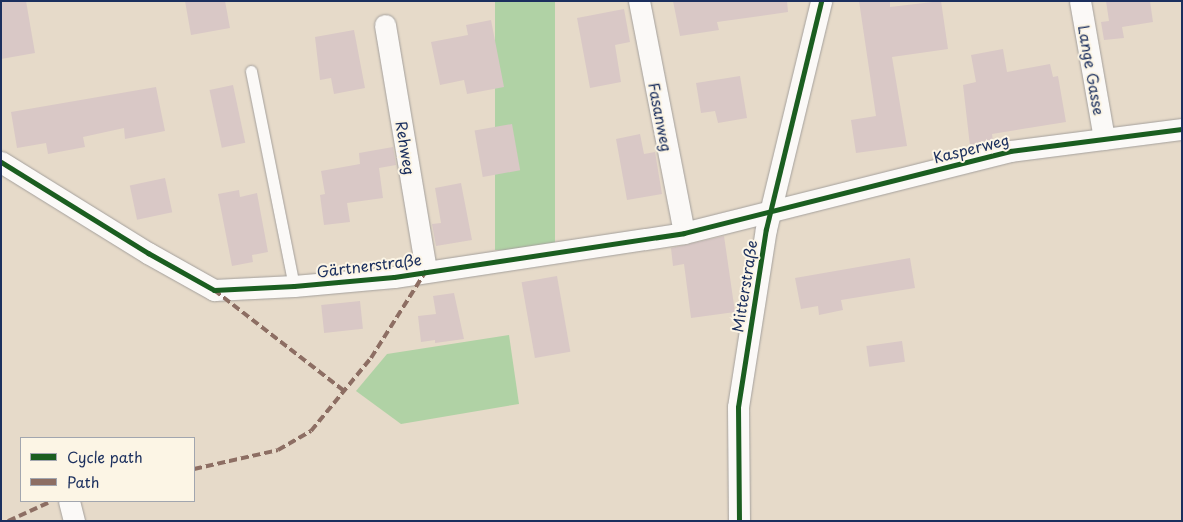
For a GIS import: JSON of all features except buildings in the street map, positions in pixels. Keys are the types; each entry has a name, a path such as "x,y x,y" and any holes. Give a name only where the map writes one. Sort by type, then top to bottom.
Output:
{"street":[{"name":"Fasanweg","path":"639,1 684,233"},
{"name":"Mitterstraße","path":"739,521 738,407 770,212 821,1"},
{"name":"Lange Gasse","path":"1080,1 1104,139"},
{"name":"Rehweg","path":"385,25 426,271"},
{"name":"Kasperweg","path":"770,212 1010,151 1182,129"},
{"name":"Gärtnerstraße","path":"1,162 148,253 214,290 294,286 426,271 684,233 770,212"},
{"path":"69,502 74,521"}],"lane":[{"path":"251,70 294,286"}],"green space":[{"path":"495,1 555,1 555,250 495,250"},
{"path":"509,335 519,404 401,424 356,391 387,354"}],"marked path":[{"path":"195,469 278,450 311,431 371,358 426,271"},
{"path":"214,290 344,391"},
{"path":"8,521 50,502"}],"cycle path":[{"path":"739,521 738,407 766,229 821,1"},
{"path":"1,162 148,253 214,290 294,286 394,277 684,233 1010,151 1182,129"}]}
